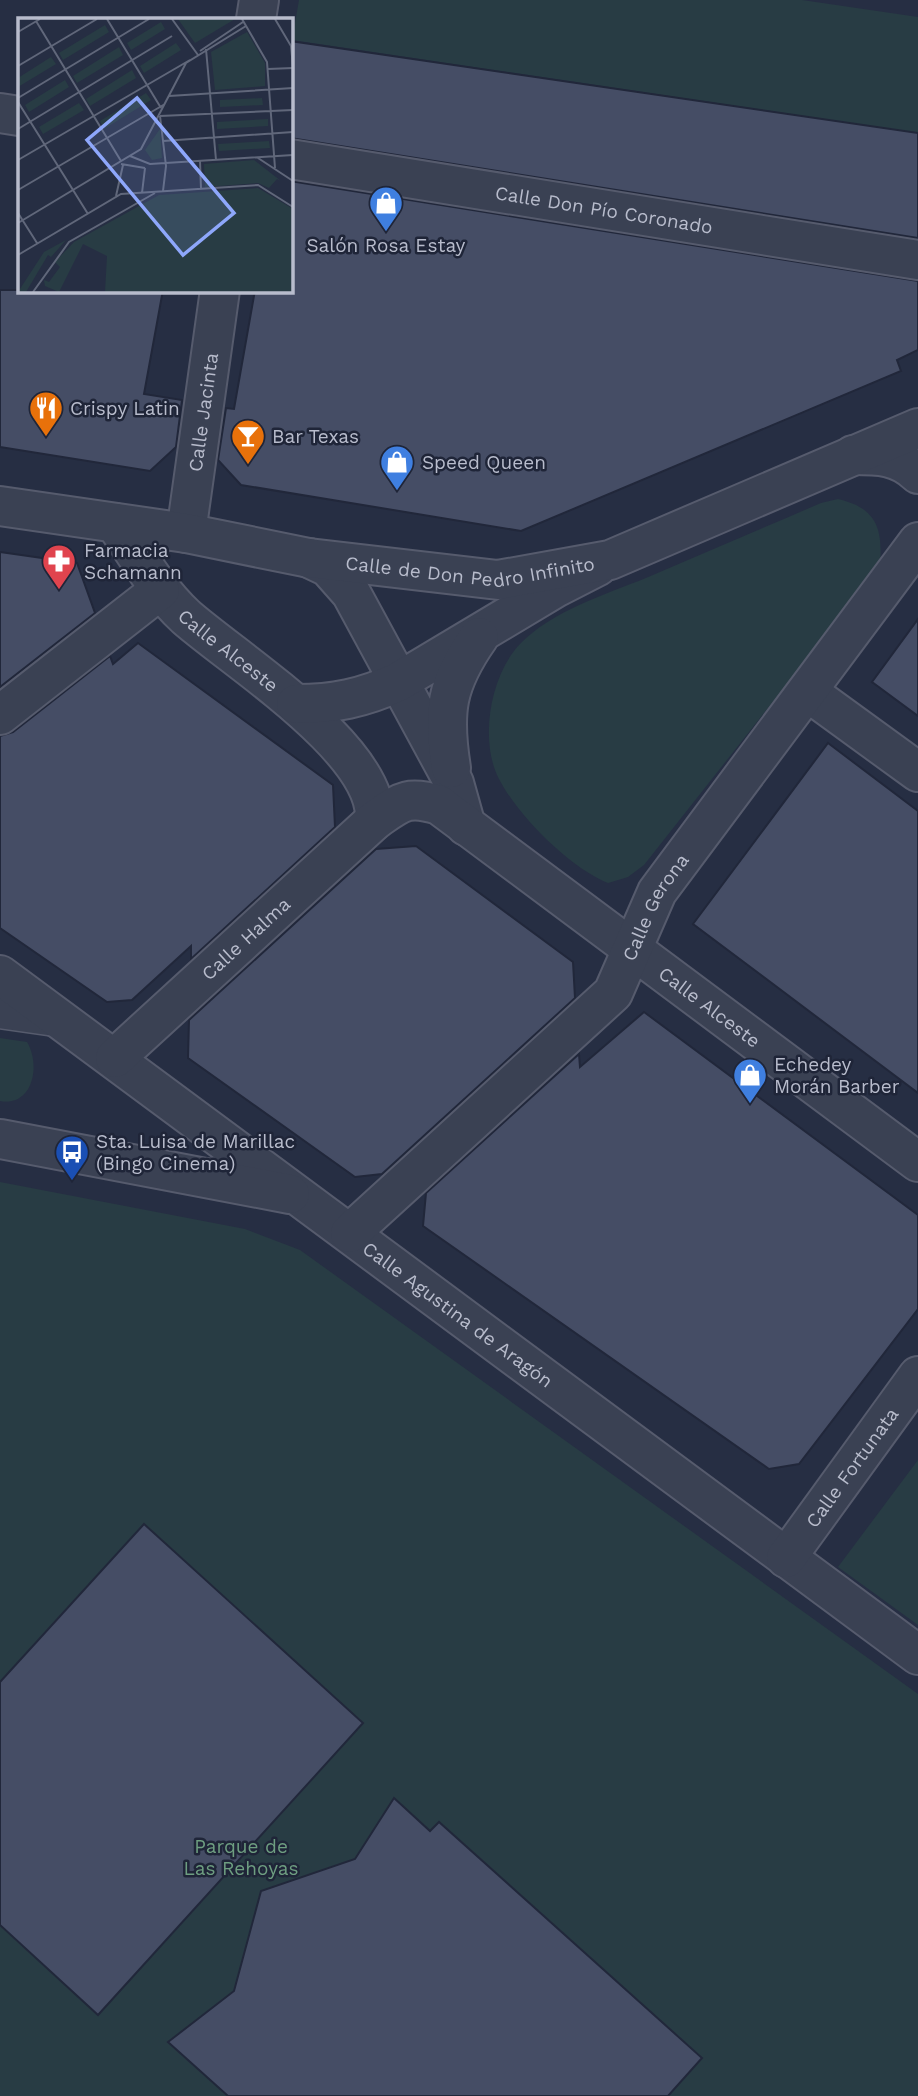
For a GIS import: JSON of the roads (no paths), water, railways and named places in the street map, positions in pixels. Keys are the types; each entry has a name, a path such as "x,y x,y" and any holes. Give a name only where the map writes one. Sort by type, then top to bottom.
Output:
{"street":[{"path":"256,18 259,0"},
{"path":"0,113 18,116"},
{"name":"Calle Don Pío Coronado","path":"292,159 918,260"},
{"name":"Calle Jacinta","path":"186,533 220,292"},
{"name":"Calle de Don Pedro Infinito","path":"0,506 186,533 309,558 498,580 610,560 918,428"},
{"path":"853,455 882,455 901,460 918,474"},
{"name":"Calle Alceste","path":"115,523 160,590 186,616 296,704 355,763 369,785 376,805 375,820"},
{"name":"Calle Gerona","path":"350,1233 613,993 657,892 918,542"},
{"name":"Calle Alceste","path":"309,558 328,567 343,581 454,783"},
{"name":"Calle Alceste","path":"296,704 348,702 398,682 481,635 557,587 610,560"},
{"path":"0,715 160,590"},
{"name":"Calle Alceste","path":"466,826 454,783 445,729 450,690 459,666 481,635"},
{"path":"808,692 918,772"},
{"name":"Calle Alceste","path":"375,820 402,800 421,799 439,805 631,951 918,1162"},
{"name":"Calle Halma","path":"114,1058 375,820"},
{"name":"Calle Agustina de Aragón","path":"0,975 918,1655"},
{"path":"0,1139 296,1195"},
{"name":"Calle Fortunata","path":"786,1558 918,1376"}],"lane":[{"path":"0,1013 67,1023"}],"place":[{"name":"Salón Rosa Estay","path":"386,233"},
{"name":"Crispy Latin","path":"46,438"},
{"name":"Bar Texas","path":"248,466"},
{"name":"Speed Queen","path":"397,492"},
{"name":"Farmacia Schamann","path":"59,591"},
{"name":"Echedey Morán Barber","path":"750,1105"},
{"name":"Sta. Luisa de Marillac (Bingo Cinema)","path":"72,1182"}],"park label":[{"name":"Parque de Las Rehoyas","path":"241,1857"}]}
